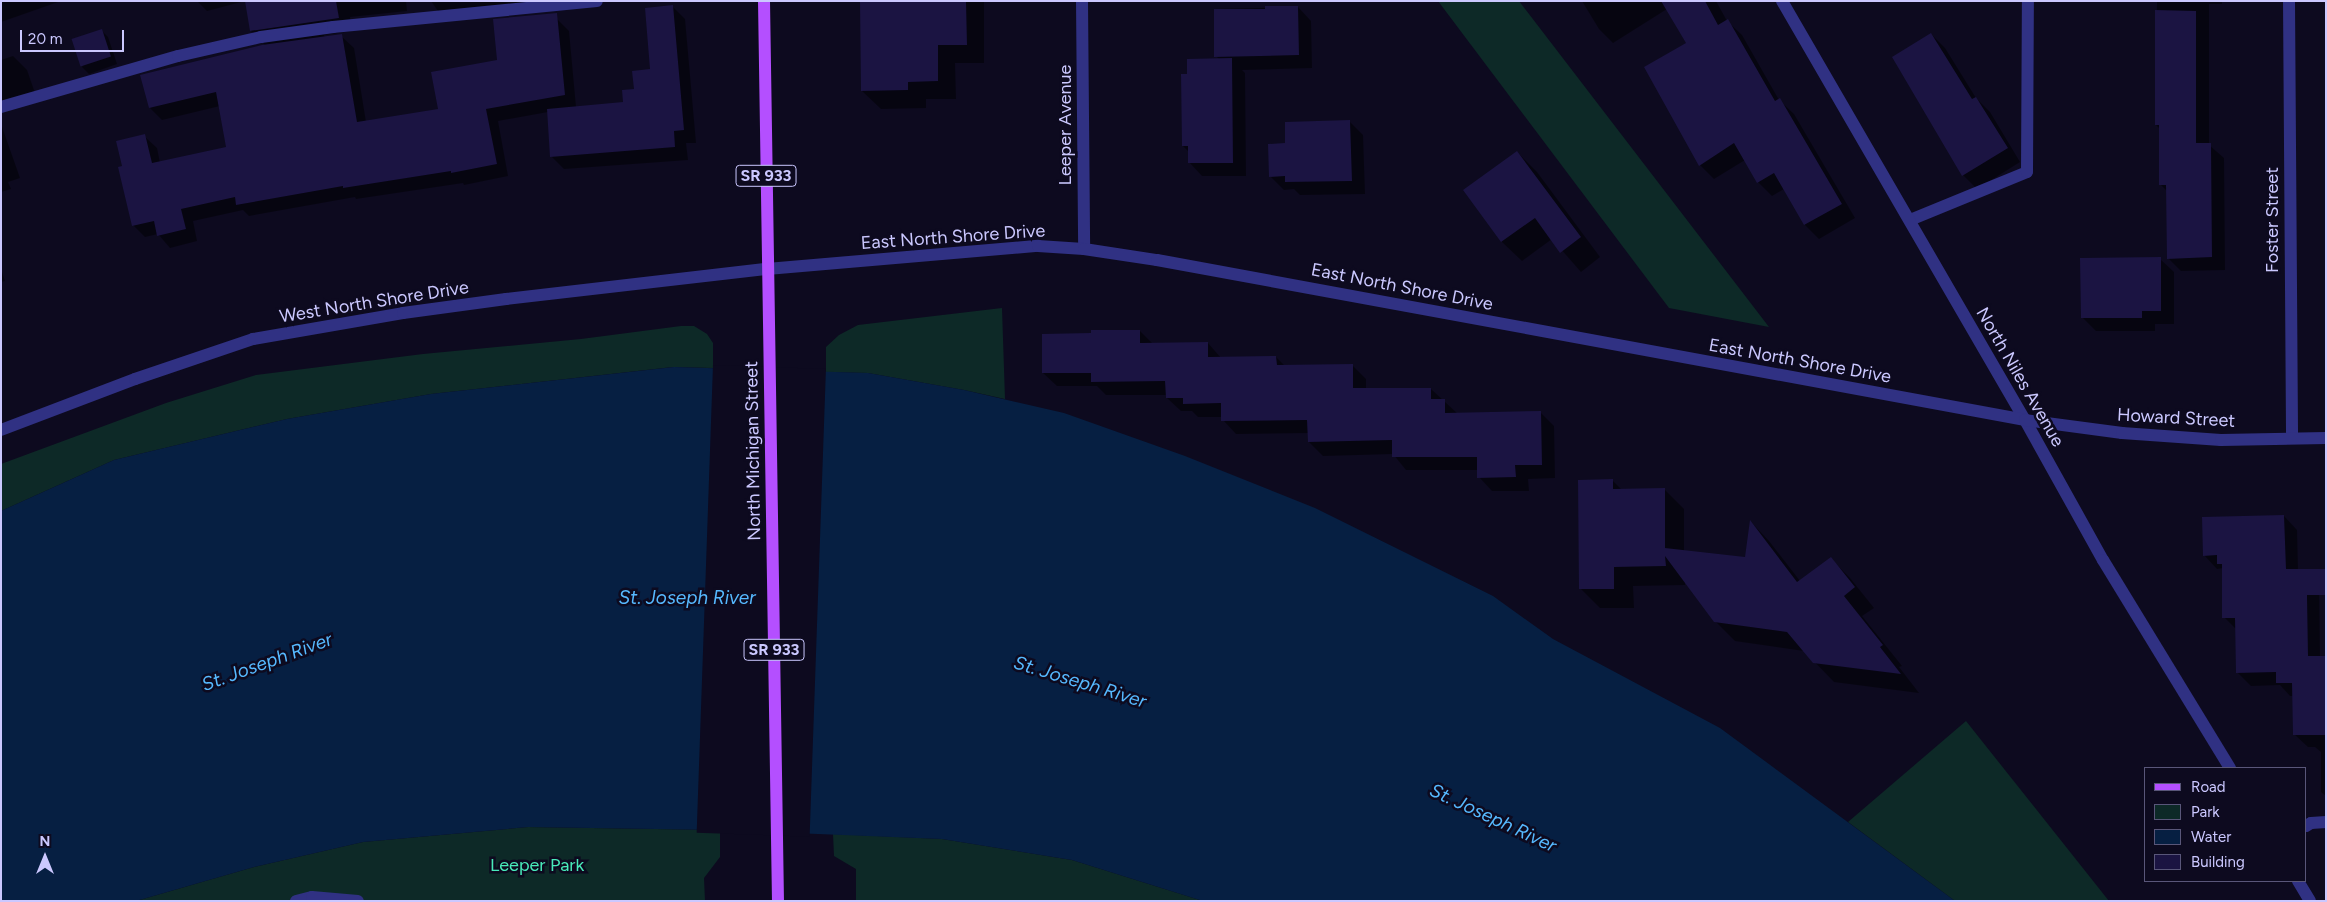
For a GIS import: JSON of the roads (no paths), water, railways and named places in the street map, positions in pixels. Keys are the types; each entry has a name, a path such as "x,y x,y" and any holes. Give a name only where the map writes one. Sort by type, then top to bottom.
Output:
{"main road":[{"name":"North Michigan Street","path":"764,1 778,901"}],"street":[{"path":"1,107 178,56 261,37 333,27 597,1"},
{"name":"Leeper Avenue","path":"1082,1 1084,249"},
{"name":"North Niles Avenue","path":"1782,1 2025,420 2103,560 2229,767"},
{"path":"1910,220 2027,172 2028,1"},
{"name":"Foster Street","path":"2289,1 2292,438"},
{"name":"East North Shore Drive","path":"767,269 1038,246 1084,249 1157,260 2025,420"},
{"name":"West North Shore Drive","path":"1,430 134,379 253,339 402,313 767,269"},
{"name":"Howard Street","path":"2025,420 2122,433 2221,440 2326,438"},
{"path":"2307,825 2310,823 2326,822"},
{"path":"2299,882 2310,901"},
{"path":"296,901 312,897 358,901"}],"water":[{"name":"St. Joseph River","path":"674,367 868,373 964,390 1064,413 1185,456 1315,508 1493,596 1553,639 1720,728 1955,901 1203,901 1072,860 942,839 720,830 528,827 363,842 254,867 136,901 1,901 1,511 114,460 287,419 431,394"}],"park label":[{"name":"Leeper Park","path":"537,865"}]}
